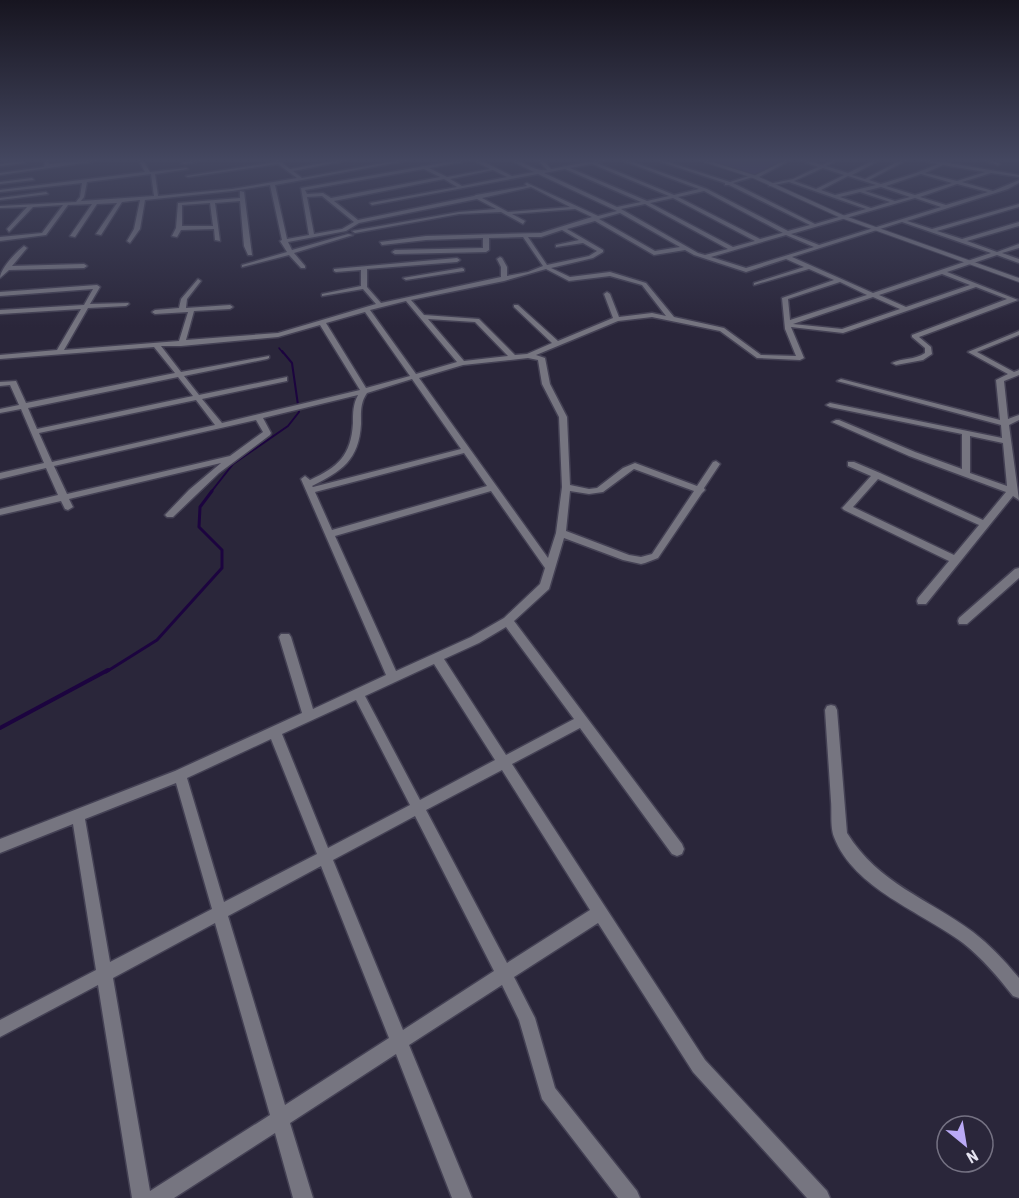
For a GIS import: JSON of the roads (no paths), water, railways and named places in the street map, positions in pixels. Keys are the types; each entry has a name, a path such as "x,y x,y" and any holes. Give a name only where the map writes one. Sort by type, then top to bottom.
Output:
{"street":[{"path":"9,230 25,215"},
{"path":"0,239 44,234 58,215"},
{"path":"74,236 87,215"},
{"path":"99,234 111,215"},
{"path":"130,241 137,229 140,215"},
{"path":"175,236 179,228 180,215"},
{"path":"214,215 218,240"},
{"path":"244,215 250,254"},
{"path":"279,215 283,241 288,253 303,267"},
{"path":"308,215 312,237"},
{"path":"243,266 355,233 354,226 344,215"},
{"path":"369,219 370,215"},
{"path":"283,241 344,230 369,219 389,215"},
{"path":"354,226 448,215"},
{"path":"460,215 463,224"},
{"path":"511,215 523,222"},
{"path":"566,216 574,215"},
{"path":"590,215 654,253 685,248"},
{"path":"382,243 429,238 541,235 605,215"},
{"path":"627,215 685,248 746,270 922,215"},
{"path":"669,215 732,249"},
{"path":"709,215 759,241"},
{"path":"752,215 819,247"},
{"path":"794,215 814,225"},
{"path":"838,215 1019,280"},
{"path":"705,257 850,215"},
{"path":"932,231 986,215"},
{"path":"430,218 429,238 432,251"},
{"path":"902,221 1019,261"},
{"path":"962,241 1019,224"},
{"path":"179,228 216,227"},
{"path":"0,357 278,335 380,305 504,279 591,257 601,251 562,228"},
{"path":"524,235 546,267 569,279 610,274 644,284 671,318"},
{"path":"395,252 486,250 486,237"},
{"path":"558,246 585,241"},
{"path":"788,324 1019,246"},
{"path":"0,276 24,248"},
{"path":"455,251 457,260 471,285"},
{"path":"786,257 906,309"},
{"path":"500,259 504,267 504,279"},
{"path":"336,270 457,260"},
{"path":"6,268 84,266"},
{"path":"364,267 364,286 380,305"},
{"path":"756,284 810,267"},
{"path":"406,278 462,270"},
{"path":"940,272 1016,300"},
{"path":"182,310 184,299 198,280"},
{"path":"528,356 616,319 652,315 722,329 759,357 800,358 788,324 785,298 840,280"},
{"path":"788,324 843,331 975,285"},
{"path":"324,295 364,286"},
{"path":"1,294 97,287 59,353"},
{"path":"607,294 616,319"},
{"path":"408,300 462,363"},
{"path":"896,363 921,359 929,354 928,347 914,336 1016,300"},
{"path":"0,312 126,304"},
{"path":"516,306 557,344"},
{"path":"155,312 230,307"},
{"path":"181,344 192,309"},
{"path":"366,309 551,569"},
{"path":"423,317 477,320 513,357"},
{"path":"322,322 364,391"},
{"path":"1016,373 970,352 1019,333"},
{"path":"157,346 220,426"},
{"path":"0,411 267,357"},
{"path":"0,476 258,417 364,391 462,363 513,357 541,358 546,384 563,417 566,487 561,533 544,586 508,621 436,657 180,775 0,846"},
{"path":"922,601 984,524 1016,494 1015,470 1007,441 1000,380 1016,373"},
{"path":"35,432 284,379"},
{"path":"841,381 1005,424 1019,417"},
{"path":"0,384 13,383 66,502"},
{"path":"307,485 337,471 344,464 354,443 357,403 364,391"},
{"path":"830,405 1007,441"},
{"path":"170,515 195,487 230,458 267,433 258,417"},
{"path":"836,422 1016,494"},
{"path":"966,432 966,474"},
{"path":"307,485 467,450"},
{"path":"0,513 66,502 230,458"},
{"path":"561,533 627,558 641,561 656,556 716,464"},
{"path":"851,464 984,524"},
{"path":"566,487 595,492 606,488 628,467 635,466 701,490"},
{"path":"877,475 847,508 955,560"},
{"path":"307,485 393,677"},
{"path":"329,534 493,487"},
{"path":"963,621 1017,578"},
{"path":"508,621 677,849"},
{"path":"285,637 309,716"},
{"path":"436,657 699,1066 820,1198"},
{"path":"358,693 527,1018 548,1093 630,1198"},
{"path":"831,710 840,834 848,850 864,870 893,892 966,936 986,953 1019,990"},
{"path":"0,1029 582,721"},
{"path":"274,731 462,1198"},
{"path":"180,775 303,1198"},
{"path":"78,815 142,1198"},
{"path":"157,1198 601,912"}],"waterway":[{"path":"279,348 283,353"},
{"path":"211,492 233,464 288,426 299,412 292,363 282,351"},
{"path":"106,672 157,640 222,568 222,550 199,527 200,507 212,491"},
{"path":"0,728 108,670"}]}
